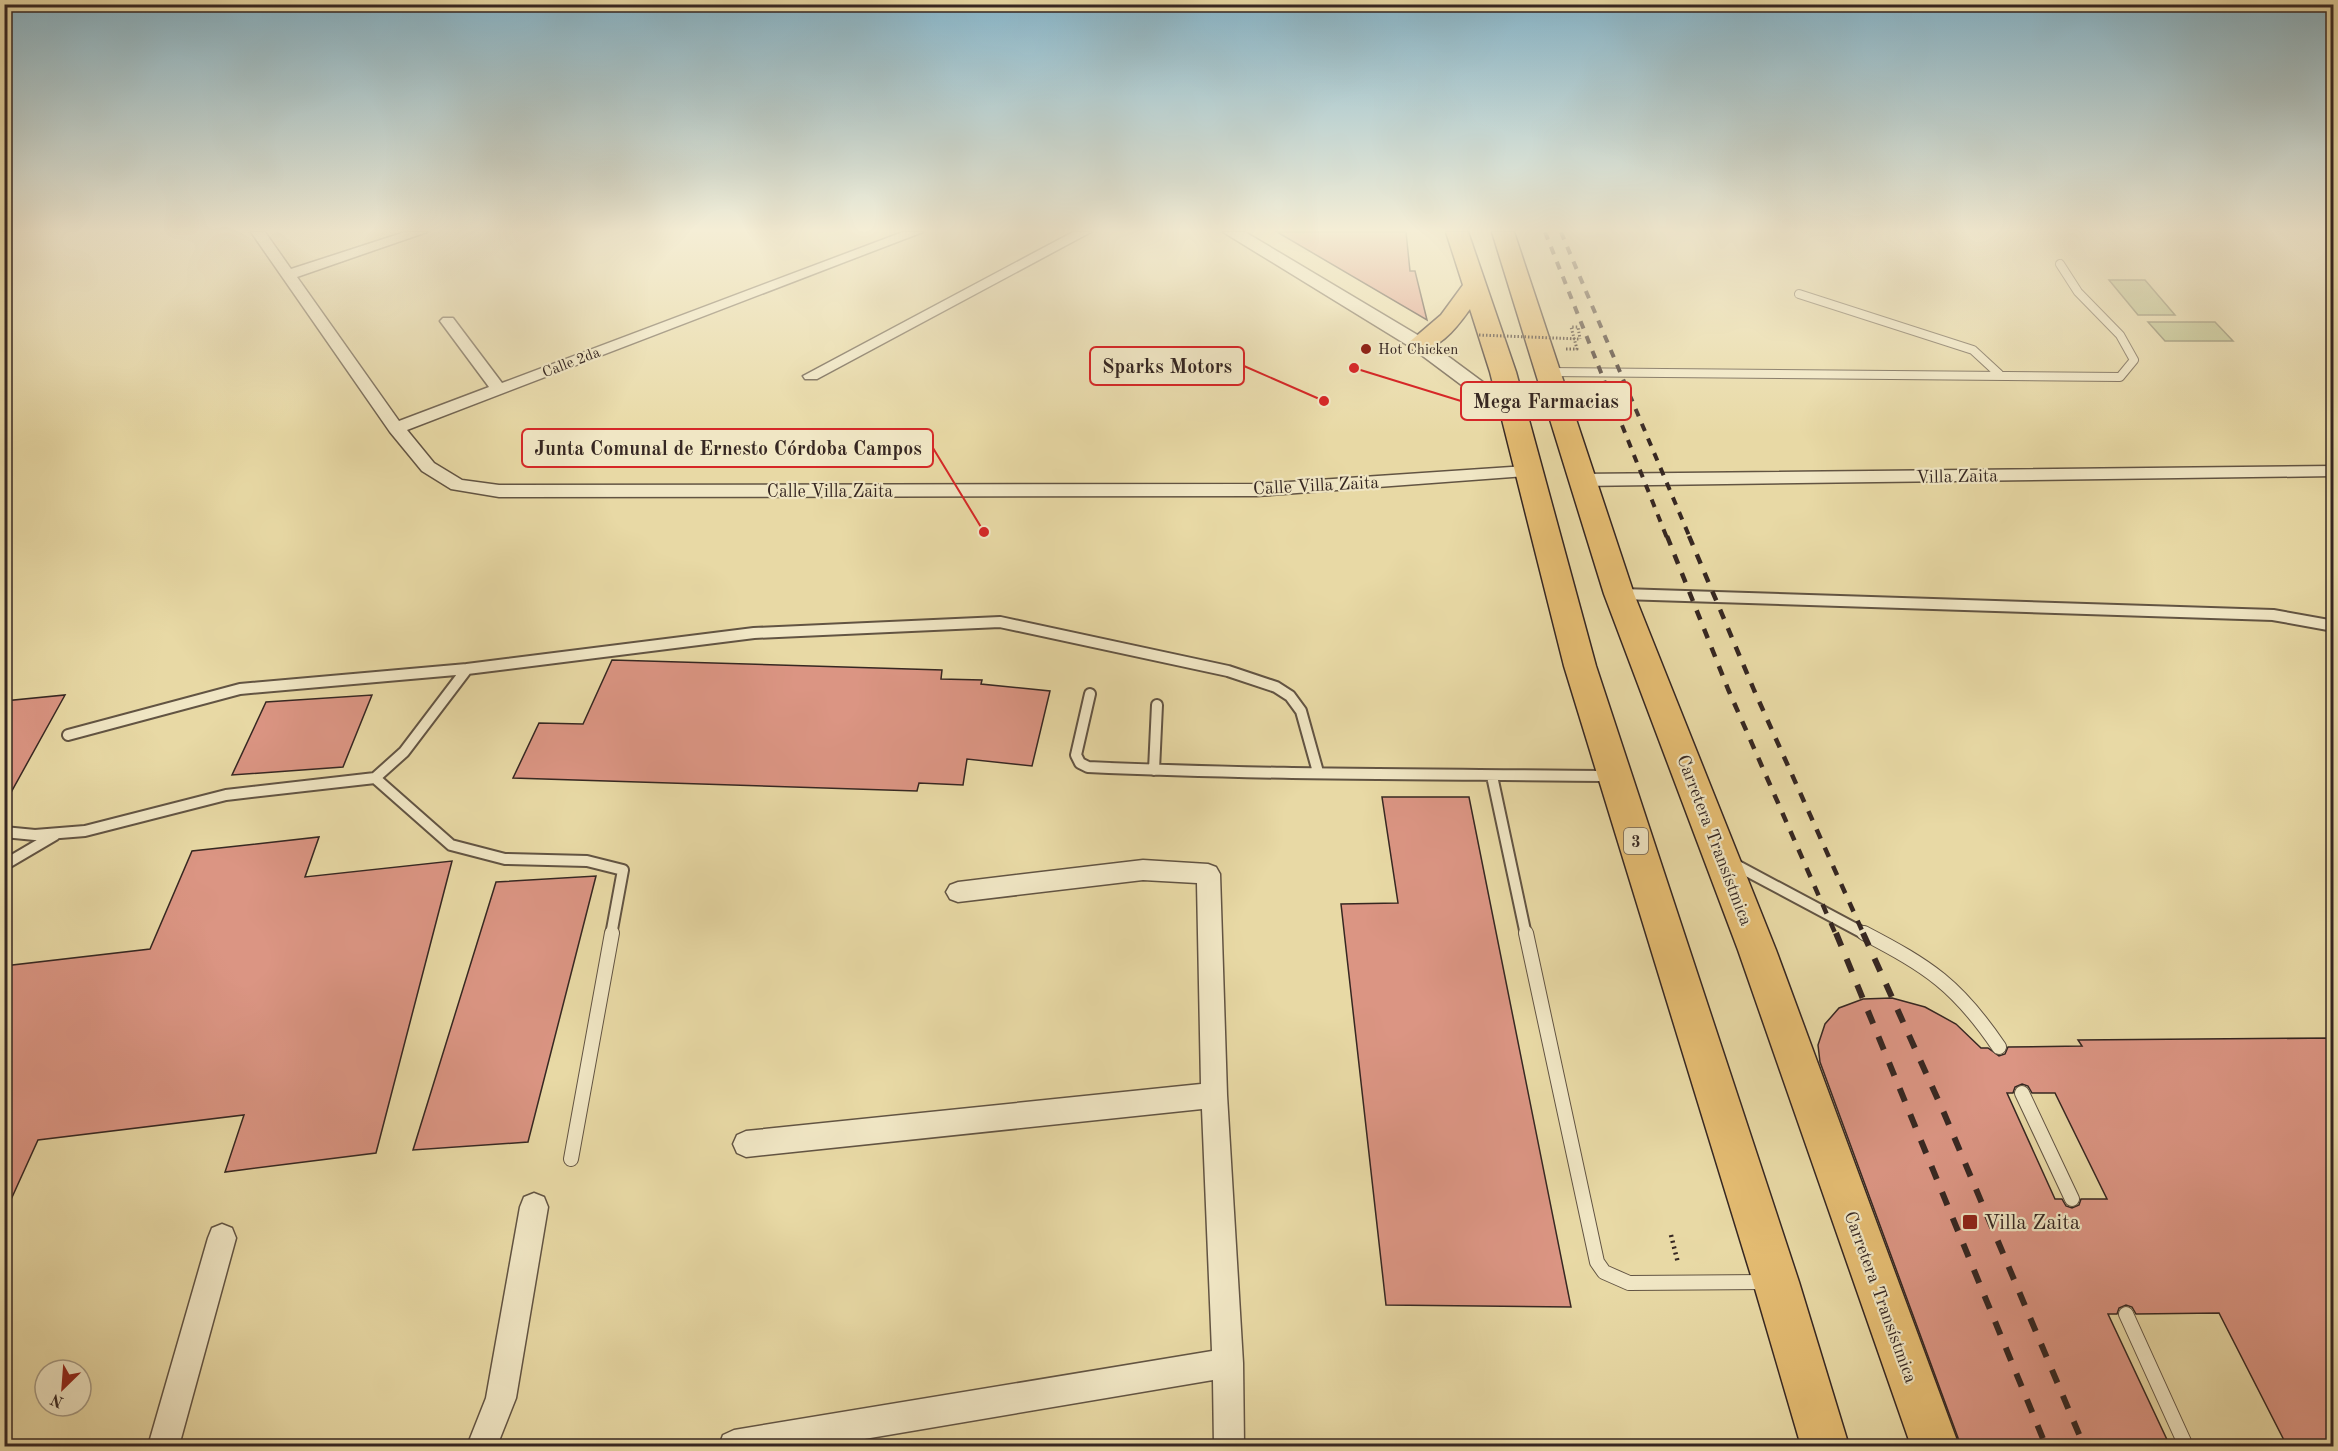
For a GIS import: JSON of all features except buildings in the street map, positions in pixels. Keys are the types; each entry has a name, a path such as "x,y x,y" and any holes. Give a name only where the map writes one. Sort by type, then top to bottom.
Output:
{"main road":[{"path":"1419,344 1432,337 1453,318 1465,300"},
{"name":"3","path":"1478,300 1491,331 1580,666 1776,1281 1825,1446"},
{"name":"Carretera Transístmica","path":"1525,300 1580,480 1619,594 1723,859 1935,1446"}],"street":[{"name":"Calle Villa Zaita","path":"305,300 396,428 428,467 457,484 499,491 1257,490 1527,471"},
{"name":"Calle 2da","path":"396,428 735,300"},
{"path":"811,376 956,300"},
{"path":"1345,300 1419,344 1512,411"},
{"path":"448,321 498,389"},
{"name":"Villa Zaita","path":"1580,480 2334,471"},
{"path":"958,892 1143,870 1208,874 1214,1095 1228,1363 1228,1446"},
{"path":"746,1144 1214,1095"},
{"path":"483,1446 501,1398 534,1207"},
{"path":"163,1446 222,1238"},
{"path":"734,1446 1228,1363"}],"lane":[{"path":"1817,300 1973,350 1999,374"},
{"path":"1548,372 1999,374 2120,377 2134,360 2120,335 2086,300"},
{"path":"1619,594 2273,615 2334,626"},
{"path":"68,735 240,689 467,669 754,633 1000,622 1228,671 1264,682 1291,697 1303,717 1317,772"},
{"path":"4,832 85,831 226,795 375,778 404,752 467,669"},
{"path":"1090,694 1077,760 1088,767 1241,774 1317,772 1615,776"},
{"path":"1154,770 1157,705"},
{"path":"1492,776 1597,1262 1610,1276 1629,1284 1776,1281"},
{"path":"375,778 451,845 505,859 587,861 623,870 571,1159"},
{"path":"4,865 58,833"},
{"path":"1723,859 1915,960 1947,983 1976,1013 1999,1047"},
{"path":"2022,1093 2072,1199"},
{"path":"2126,1314 2186,1446"}],"path":[{"path":"1479,335 1580,339 1578,327 1571,327 1577,349"},
{"path":"1671,1235 1683,1283"}],"green space":[{"path":"2125,300 2162,300 2175,315 2138,315"},
{"path":"2148,322 2215,322 2233,341 2165,341"}],"railway":[{"path":"1572,300 1667,538"},
{"path":"1590,300 1690,538"},
{"path":"1667,536 1728,689 1836,935"},
{"path":"1689,536 1754,690 1864,935"},
{"path":"1836,933 2046,1446"},
{"path":"1863,933 1944,1113 2084,1446"}],"place":[{"name":"Hot Chicken","path":"1366,349"},
{"name":"Mega Farmacias","path":"1354,368"},
{"name":"Sparks Motors","path":"1324,401"},
{"name":"Junta Comunal de Ernesto Córdoba Campos","path":"984,532"},
{"name":"Villa Zaita","path":"1970,1222"}]}
